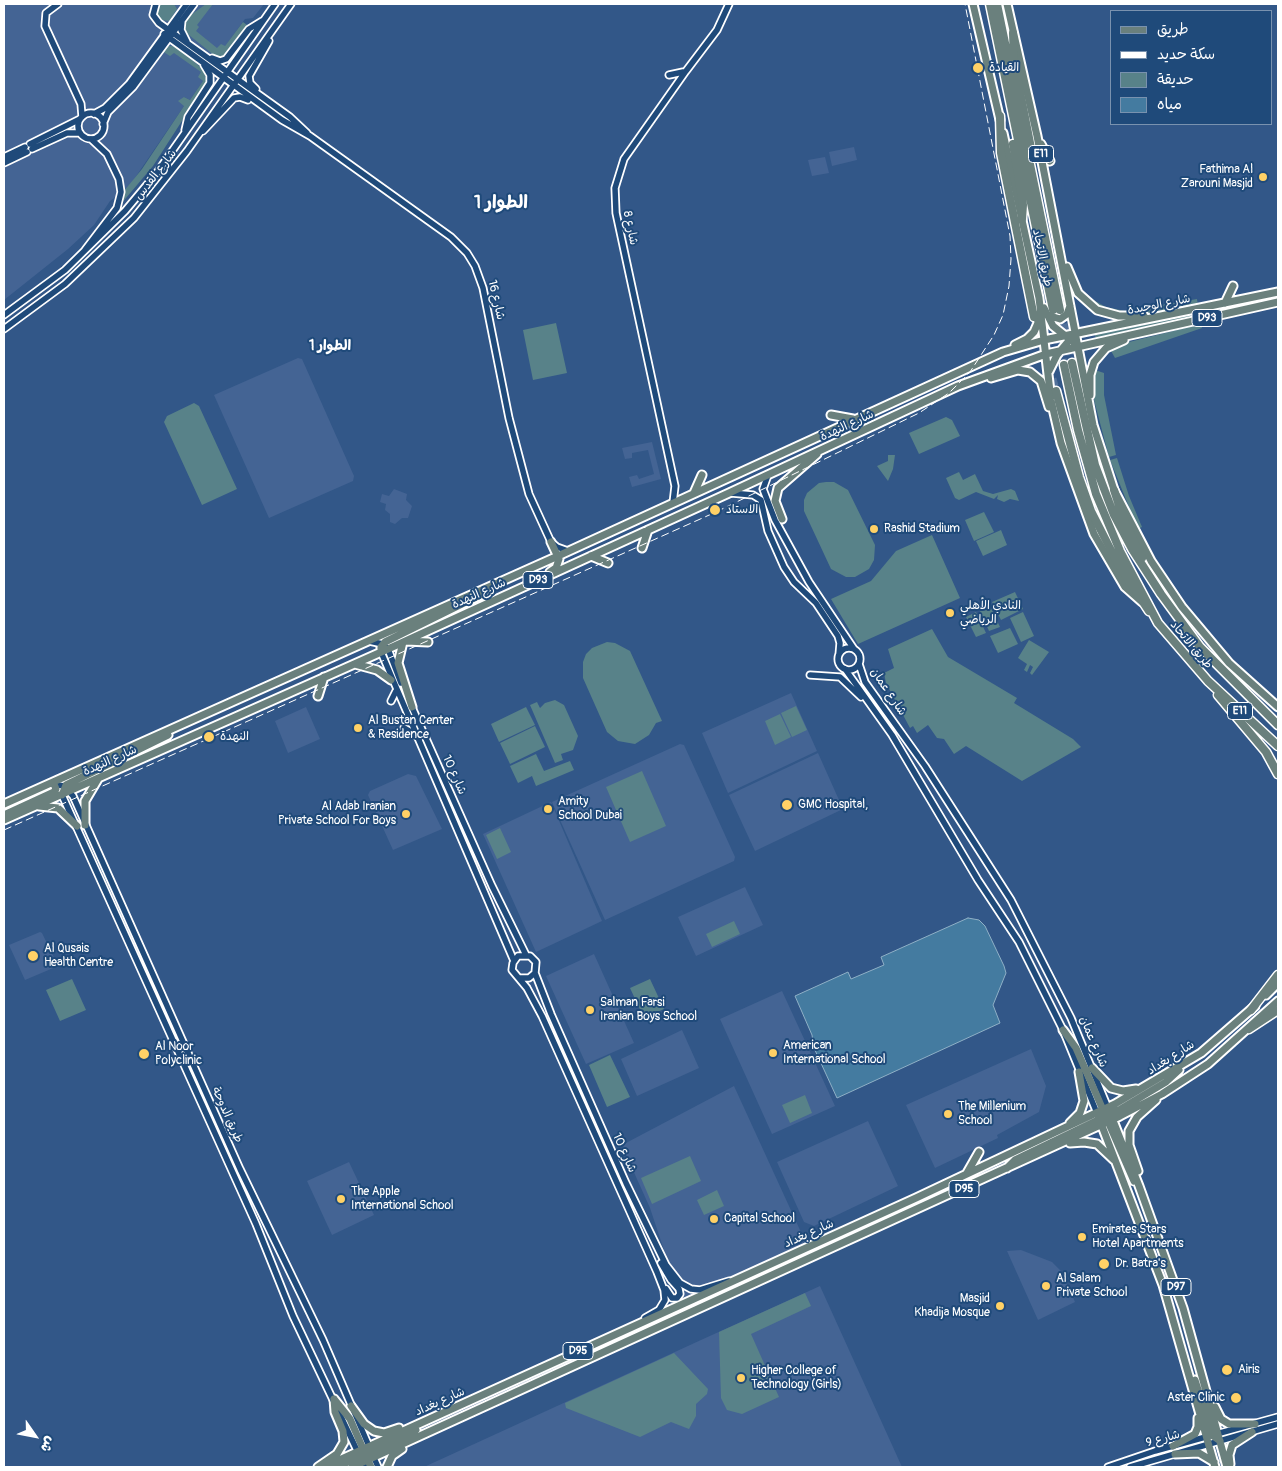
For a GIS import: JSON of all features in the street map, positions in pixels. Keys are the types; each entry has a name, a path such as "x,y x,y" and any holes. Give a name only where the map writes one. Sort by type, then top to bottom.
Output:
{"highway":[{"name":"طريق الاتحاد","path":"990,4 1013,124 1053,310"},
{"name":"طريق الاتحاد","path":"997,4 1036,190 1053,310"},
{"path":"1013,33 1013,55 1028,125 1036,190"},
{"path":"1000,116 999,141 1034,317"},
{"path":"1013,124 1013,144 1023,204 1022,219"},
{"name":"طريق الاتحاد","path":"1278,725 1200,647 1149,576 1123,532 1106,498 1091,451 1068,364 1080,437 1104,513 1120,552 1158,622 1208,681 1278,746"},
{"path":"1056,391 1079,477 1091,511 1108,547 1142,602 1158,622"},
{"path":"1114,490 1123,518 1149,576"},
{"path":"1208,681 1230,712 1266,752 1278,774"},
{"path":"1244,692 1278,718"},
{"path":"1251,1010 1278,975"},
{"path":"1249,1029 1264,1021 1278,1010"}],"main road":[{"name":"طريق الاتحاد","path":"973,4 1000,116 1036,284 1054,416 1066,460 1086,517 1099,544 1121,580 1142,602"},
{"name":"طريق الاتحاد","path":"1007,4 1055,224 1090,413 1099,450 1114,490 1151,561 1182,607 1229,663 1278,707"},
{"path":"1037,136 1050,161"},
{"path":"1055,224 1070,277 1085,301 1097,310 1112,315 1159,316"},
{"path":"1036,284 1053,310 1052,324 1078,346"},
{"path":"1003,352 1027,339 1036,328 1036,284"},
{"path":"1225,303 1233,286"},
{"name":"شارع الوحيدة","path":"1044,340 1067,338 1076,333 1278,292"},
{"name":"شارع الوحيدة","path":"1046,354 1278,302"},
{"path":"1053,310 1051,318 1060,319 1067,314 1070,306"},
{"path":"1090,413 1090,375 1094,362 1106,348 1137,334"},
{"path":"1048,376 1067,338"},
{"name":"شارع النهدة","path":"4,804 558,556 1003,352 1044,340"},
{"name":"شارع النهدة","path":"67,789 98,778 385,651 976,379 1046,354"},
{"path":"976,379 987,379 1018,370 1030,372 1041,381 1049,408 1054,416"},
{"path":"832,415 856,419"},
{"path":"782,519 775,501 778,488 820,451"},
{"path":"691,495 702,475"},
{"path":"642,548 648,530"},
{"path":"485,604 554,570 559,562 551,542"},
{"path":"591,556 608,562"},
{"path":"385,651 476,598 498,582"},
{"path":"412,707 398,663 404,641 428,642"},
{"path":"355,664 377,670 391,680"},
{"path":"318,696 324,677"},
{"path":"4,820 62,795 67,789 157,741 180,726"},
{"path":"36,806 58,808 81,825 85,801 98,778"},
{"path":"4,814 54,792 56,789 52,784"},
{"path":"4,798 15,795 20,796"},
{"name":"شارع بغداد","path":"324,1467 366,1456 418,1438 1064,1143 1149,1085 1182,1066 1218,1040 1278,983"},
{"name":"شارع بغداد","path":"352,1467 366,1456 416,1425 1060,1130 1105,1116 1162,1094 1208,1064 1278,1001"},
{"path":"1062,1030 1073,1042 1129,1174 1139,1186"},
{"path":"1005,1171 1015,1160 1105,1116 1166,1082 1182,1066"},
{"path":"1092,1068 1104,1083 1115,1089 1128,1091 1149,1085"},
{"path":"1060,1130 1076,1118 1083,1107 1085,1094 1079,1072"},
{"path":"1139,1186 1139,1175 1128,1140 1130,1125 1162,1094"},
{"name":"شارع عمان","path":"1105,1116 1117,1164 1163,1285 1198,1405 1216,1438 1228,1467"},
{"path":"1064,1143 1088,1142 1097,1144 1117,1164"},
{"path":"965,1175 973,1165 979,1152"},
{"name":"شارع عمان","path":"1139,1186 1183,1308 1207,1390 1216,1438 1215,1465"},
{"path":"1189,1372 1198,1388 1216,1438 1222,1467"},
{"path":"1207,1390 1219,1416 1225,1423 1232,1425 1258,1423"},
{"path":"334,1399 347,1414 371,1467"},
{"path":"318,1467 337,1454 343,1446 343,1431 335,1412 334,1399"},
{"path":"1174,1450 1196,1432 1199,1424 1198,1405"},
{"path":"351,1406 366,1426 377,1432 388,1432 404,1426 416,1425"},
{"path":"337,1467 366,1456 438,1420 454,1408"},
{"path":"1228,1467 1231,1447 1237,1440 1252,1432"},
{"path":"387,1467 394,1454 418,1438"},
{"path":"1174,1450 1199,1453 1215,1465"}],"street":[{"path":"58,4 46,13 45,26 80,104 81,118 78,127 80,133"},
{"path":"156,4 153,12 154,18 179,45 203,58 226,59 249,29 264,20"},
{"path":"39,143 81,118 105,108 129,84 168,33 187,4"},
{"path":"91,139 100,134 108,112 133,87 162,47 168,33 194,4"},
{"name":"شارع القدس","path":"4,314 41,289 83,254 143,191 275,4"},
{"name":"شارع القدس","path":"4,329 65,284 118,235 164,182 292,4"},
{"name":"شارع 8","path":"673,503 674,486 616,213 615,193 617,177 624,159 685,71 717,30 729,4"},
{"path":"182,19 181,30 188,43 203,58 210,73 211,81 188,117 185,132"},
{"path":"268,101 251,84 249,78 272,32"},
{"path":"168,33 188,43"},
{"path":"162,47 179,45"},
{"name":"شارع 16","path":"203,58 264,107 310,136 451,236 472,259 486,298 525,483 551,542"},
{"path":"669,75 677,75 685,71"},
{"name":"شارع 16","path":"236,83 268,101 310,136"},
{"path":"196,138 236,97 244,97 264,107"},
{"path":"94,114 100,118 103,124"},
{"path":"5,159 39,143 67,133 80,133 91,139 107,154 119,180 121,196 114,211 90,241 83,254"},
{"path":"729,493 753,495 761,500 768,531 784,567 794,582 816,603 838,636 840,664 844,668 852,669 859,664 860,657 809,582 775,520 763,489 768,475"},
{"path":"674,486 691,495"},
{"path":"551,542 557,547 568,551"},
{"path":"547,560 551,542"},
{"path":"369,641 385,651"},
{"path":"839,655 845,649 854,649"},
{"name":"شارع 10","path":"385,651 391,680 514,960"},
{"name":"شارع 10","path":"385,651 412,707 498,901 526,955"},
{"name":"شارع عمان","path":"859,664 865,682 924,766 1011,900 1067,1010 1092,1068 1105,1116"},
{"name":"شارع عمان","path":"844,668 892,735 978,880 1014,933 1062,1030 1079,1072 1105,1116"},
{"path":"810,675 830,674 843,678 868,703"},
{"path":"392,701 396,690"},
{"path":"404,728 416,735"},
{"path":"52,784 67,789"},
{"name":"طريق الدوحة","path":"67,789 130,944 256,1224 293,1316 334,1399"},
{"name":"طريق الدوحة","path":"62,795 81,825 152,974 240,1169 323,1340 351,1406 366,1456 378,1467"},
{"path":"130,944 136,945 152,974"},
{"path":"526,955 536,962 535,973 529,978 520,978 512,970 514,960 518,956 526,955"},
{"name":"شارع 10","path":"535,973 559,1032 650,1234 670,1270 686,1287 700,1290 736,1280"},
{"name":"شارع 10","path":"520,978 542,1016 665,1293 664,1302 658,1310 641,1323"},
{"path":"650,1234 664,1268 680,1291 678,1297 670,1297 657,1272"},
{"path":"1216,1438 1278,1417"},
{"path":"1216,1438 1252,1432 1278,1424"},
{"name":"شارع 9","path":"1108,1467 1216,1438"},
{"name":"شارع 9","path":"1130,1467 1174,1450"}],"shaded area":[{"path":"4,4 264,4 253,18 245,19 201,79 203,81 190,100 184,97 184,106 128,188 110,201 94,225 68,249 4,300"},
{"path":"854,147 857,160 832,166 829,152"},
{"path":"825,157 829,173 812,176 808,160"},
{"path":"298,358 302,359 354,476 353,481 269,518 214,395"},
{"path":"652,442 661,479 632,487 629,477 637,475 639,479 654,474 648,450 632,453 632,458 625,459 622,448"},
{"path":"394,489 407,494 406,500 412,506 408,518 402,518 395,524 390,522 390,514 385,510 386,504 380,502 382,494 389,496"},
{"path":"791,693 817,751 728,793 702,733"},
{"path":"306,707 320,739 288,753 275,721"},
{"path":"680,744 684,745 735,857 734,861 605,920 552,802"},
{"name":"GMC Hospital,","path":"818,753 843,809 755,851 729,795"},
{"name":"Al Adab Iranian Private School For Boys","path":"408,774 416,776 442,829 393,850 368,795 370,791"},
{"path":"551,802 602,921 536,952 483,834"},
{"path":"745,887 763,925 696,956 678,917"},
{"name":"Al Qusais Health Centre","path":"40,932 58,966 25,980 9,945"},
{"name":"Salman Farsi Iranian Boys School","path":"594,954 634,1043 586,1064 546,976"},
{"name":"American International School","path":"782,991 835,1106 772,1134 720,1019"},
{"path":"682,1030 699,1068 637,1096 621,1059"},
{"path":"1031,1049 1046,1086 1039,1112 997,1135 998,1138 935,1168 906,1105"},
{"path":"734,1086 805,1241 756,1284 686,1316 650,1208 623,1148 624,1144"},
{"path":"868,1121 898,1186 814,1226 804,1222 777,1162"},
{"name":"The Apple International School","path":"349,1162 374,1215 332,1235 307,1181"},
{"name":"Al Salam Private School","path":"1021,1250 1052,1262 1061,1271 1075,1302 1038,1320 1007,1251"},
{"name":"Higher College of Technology (Girls)","path":"820,1286 902,1467 424,1467 701,1340"}],"green space":[{"path":"159,4 174,4 177,9 169,21 161,20 157,15"},
{"path":"206,4 213,4 197,25 199,27 196,31 217,48 221,44 225,46 243,22 247,25 223,56 215,56 184,31 183,25 188,17"},
{"path":"169,46 175,46 204,70 207,82 153,166 121,204 124,191 142,169 184,106 178,101 184,97 190,100 203,81 198,77 201,72 174,53 170,56 162,51"},
{"path":"1090,298 1106,307 1125,311 1197,299 1198,306 1138,315 1105,311 1088,301"},
{"path":"1199,313 1199,316 1096,339 1095,335"},
{"path":"556,323 567,373 533,380 523,330"},
{"path":"1201,324 1202,328 1115,358 1110,349 1125,343"},
{"path":"1095,370 1104,373 1104,395 1116,455 1109,457 1094,400 1093,380"},
{"path":"194,403 199,406 237,489 202,505 164,422 167,416"},
{"path":"946,417 952,420 960,436 919,454 909,433"},
{"path":"888,455 895,455 893,469 888,481 877,466 888,461"},
{"path":"1117,458 1129,496 1142,527 1138,529 1110,460"},
{"path":"959,472 963,480 975,474 983,491 993,494 1011,489 1015,491 1019,501 1010,499 1004,502 997,499 998,495 994,499 976,492 959,500 955,498 946,478"},
{"path":"834,482 848,490 875,545 874,560 869,569 855,577 846,577 831,569 804,511 804,500 807,493 819,483"},
{"path":"984,512 994,532 974,541 965,520"},
{"path":"1001,530 1007,545 983,556 976,541"},
{"path":"932,535 960,598 858,644 831,599 871,581 896,551"},
{"path":"1015,592 1023,609 1001,620 992,602"},
{"path":"990,606 1000,627 989,631 980,611"},
{"path":"976,612 986,633 976,637 966,617"},
{"path":"1023,612 1034,636 1021,642 1010,618"},
{"path":"1010,628 1018,644 998,653 990,636"},
{"path":"932,629 948,657 1017,698 1014,703 1073,739 1081,747 1022,781 966,746 954,754 944,739 937,738 928,725 917,733 913,726 910,728 886,683 884,673 894,668 888,649"},
{"path":"1029,640 1049,652 1032,675 1030,673 1033,667 1030,665 1027,672 1024,670 1027,664 1018,658"},
{"path":"607,642 615,643 630,651 662,721 656,723 649,735 635,744 618,741 607,732 583,678 583,662 586,654 592,648"},
{"path":"555,700 564,705 578,736 573,750 561,754 563,760 555,763 530,705 537,702 540,708 545,703"},
{"path":"796,706 807,730 792,737 781,713"},
{"path":"526,707 535,725 499,742 491,724"},
{"path":"780,714 791,737 775,745 765,721"},
{"path":"535,726 545,747 510,764 500,743"},
{"path":"536,754 544,771 570,761 574,770 536,786 532,776 518,783 510,766"},
{"path":"642,771 666,826 630,842 606,787"},
{"path":"500,828 511,852 497,859 486,835"},
{"path":"734,921 740,934 712,947 706,934"},
{"path":"72,979 86,1010 60,1021 46,990"},
{"path":"650,979 664,1009 644,1018 630,988"},
{"path":"610,1055 630,1097 607,1107 589,1065"},
{"path":"805,1095 812,1113 790,1123 782,1105"},
{"path":"690,1156 701,1181 652,1204 641,1178"},
{"path":"717,1190 724,1206 704,1215 697,1200"},
{"path":"805,1293 811,1306 751,1334 779,1397 742,1414 727,1410 721,1398 719,1332"},
{"path":"674,1353 708,1389 707,1394 696,1404 696,1416 689,1429 671,1422 640,1437 566,1408 565,1403"}],"water":[{"path":"968,918 979,920 985,926 1004,966 1006,973 993,1005 1000,1023 837,1098 814,1048 812,1035 795,996 848,972 851,979 884,965 881,957"}],"tunnel":[{"path":"1053,312 1064,365"},
{"path":"1061,312 1072,363"},
{"path":"1035,321 1043,346"},
{"path":"1049,367 1056,391"}],"railway":[{"path":"4,830 716,512 919,413 949,393 970,372 994,335 1003,315 1009,286 1011,259 1010,236 965,4"}],"place":[{"name":"القيادة","path":"978,68"},
{"name":"Fathima Al Zarouni Masjid","path":"1263,177"},
{"name":"الاستاد","path":"715,510"},
{"name":"Rashid Stadium","path":"874,529"},
{"name":"النادي الأهلي الرياضي","path":"950,613"},
{"name":"Al Bustan Center & Residence","path":"358,728"},
{"name":"النهدة","path":"209,737"},
{"name":"GMC Hospital,","path":"787,805"},
{"name":"Amity School Dubai","path":"548,809"},
{"name":"Al Adab Iranian Private School For Boys","path":"406,814"},
{"name":"Al Qusais Health Centre","path":"33,956"},
{"name":"Salman Farsi Iranian Boys School","path":"590,1010"},
{"name":"American International School","path":"773,1053"},
{"name":"Al Noor Polyclinic","path":"144,1054"},
{"name":"The Millenium School","path":"948,1114"},
{"name":"The Apple International School","path":"341,1199"},
{"name":"Capital School","path":"714,1219"},
{"name":"Emirates Stars Hotel Apartments","path":"1082,1237"},
{"name":"Dr. Batra's","path":"1104,1264"},
{"name":"Al Salam Private School","path":"1046,1286"},
{"name":"Masjid Khadija Mosque","path":"1000,1306"},
{"name":"Airis","path":"1227,1370"},
{"name":"Higher College of Technology (Girls)","path":"741,1378"},
{"name":"Aster Clinic","path":"1236,1398"}],"district":[{"name":"الطوار 1","path":"501,203"},
{"name":"الطوار 1","path":"330,346"}]}
